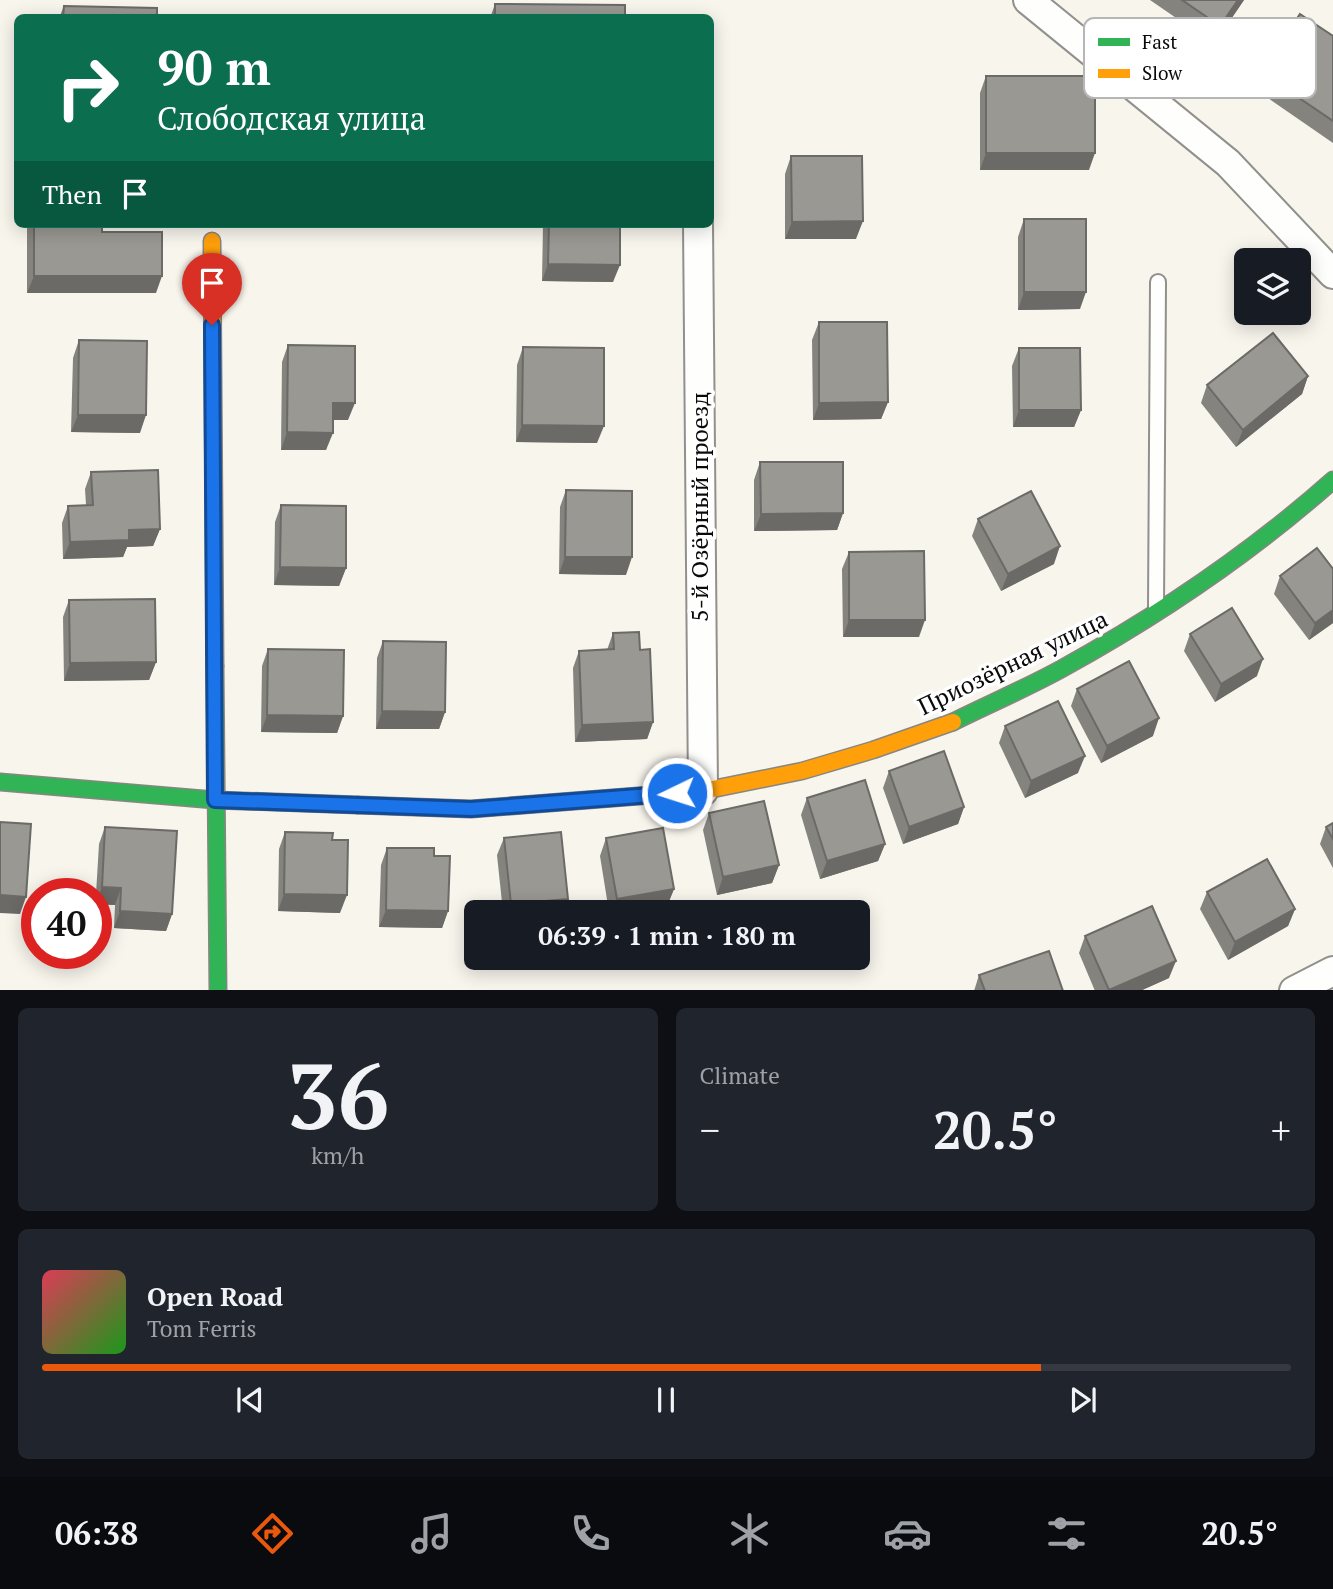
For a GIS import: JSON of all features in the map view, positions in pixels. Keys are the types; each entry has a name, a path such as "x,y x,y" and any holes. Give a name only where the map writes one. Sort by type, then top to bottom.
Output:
{"street":[{"path":"1028,0 1084,46"},
{"path":"1148,98 1228,163 1333,274"},
{"name":"5-й Озёрный проезд","path":"698,228 703,791"},
{"path":"212,241 218,990"},
{"name":"Приозёрная улица","path":"0,782 215,800 471,809 703,791 802,771 945,726 1062,668 1156,614 1238,558 1306,505 1333,480"},
{"path":"1294,990 1333,971"}],"lane":[{"path":"1156,614 1158,282"}],"building":[{"path":"1182,0 1238,0 1226,18 1208,18"},
{"path":"495,4 625,5 625,14 495,14"},
{"path":"64,6 157,8 157,14 63,14"},
{"path":"1316,25 1333,36 1333,121 1299,98 1316,98"},
{"path":"986,76 1084,76 1084,98 1095,98 1095,153 986,153"},
{"path":"791,156 862,156 863,221 792,222"},
{"path":"1024,219 1086,219 1086,292 1024,292"},
{"path":"34,228 102,228 102,232 162,232 162,276 34,276"},
{"path":"549,228 620,228 620,265 548,264"},
{"path":"819,322 887,322 888,402 819,403"},
{"path":"1273,333 1308,376 1243,430 1207,385"},
{"path":"79,340 147,341 146,415 78,415"},
{"path":"288,345 355,346 355,403 333,403 333,433 287,432"},
{"path":"523,347 604,348 604,426 522,425"},
{"path":"1019,348 1080,348 1081,410 1019,410"},
{"path":"760,462 843,462 843,513 761,514"},
{"path":"158,470 160,529 129,530 129,540 70,542 68,506 93,505 91,472"},
{"path":"566,490 632,491 632,557 565,557"},
{"path":"1031,491 1060,546 1008,574 978,519"},
{"path":"281,505 346,506 346,568 280,567"},
{"path":"1317,548 1333,569 1333,610 1315,623 1280,576"},
{"path":"924,551 925,620 849,620 849,552"},
{"path":"155,599 156,662 70,663 69,600"},
{"path":"1232,608 1263,659 1221,684 1190,634"},
{"path":"639,632 640,650 650,649 653,722 582,725 579,651 614,649 613,633"},
{"path":"383,641 446,642 445,712 382,711"},
{"path":"268,649 344,650 343,716 267,715"},
{"path":"1129,661 1159,718 1107,746 1077,689"},
{"path":"1058,701 1085,756 1031,781 1005,726"},
{"path":"944,751 964,807 909,827 889,771"},
{"path":"865,780 885,844 827,861 807,798"},
{"path":"764,801 779,865 723,877 709,813"},
{"path":"0,822 31,824 27,878 21,878 21,897 0,895"},
{"path":"1333,823 1333,839 1326,827"},
{"path":"105,827 177,831 172,914 120,911 121,888 112,888 112,878 102,878"},
{"path":"663,828 674,889 617,899 606,838"},
{"path":"285,832 333,833 332,840 348,840 347,895 284,894"},
{"path":"561,832 568,899 511,900 504,838"},
{"path":"387,848 434,848 434,856 450,856 448,911 386,910"},
{"path":"1267,859 1295,909 1235,942 1207,892"},
{"path":"1152,906 1176,961 1109,990 1085,936"},
{"path":"1049,951 1063,990 985,990 979,975"}],"traffic: fast":[{"path":"953,722 1063,668 1134,627 1237,558 1333,480"},
{"path":"215,666 218,990"},
{"path":"0,782 215,800 358,805"}],"traffic: slow":[{"path":"212,241 215,666"},
{"path":"358,805 471,809 703,791 802,771 953,722"}],"route":[{"path":"212,325 215,800 471,809 677,793"}]}
